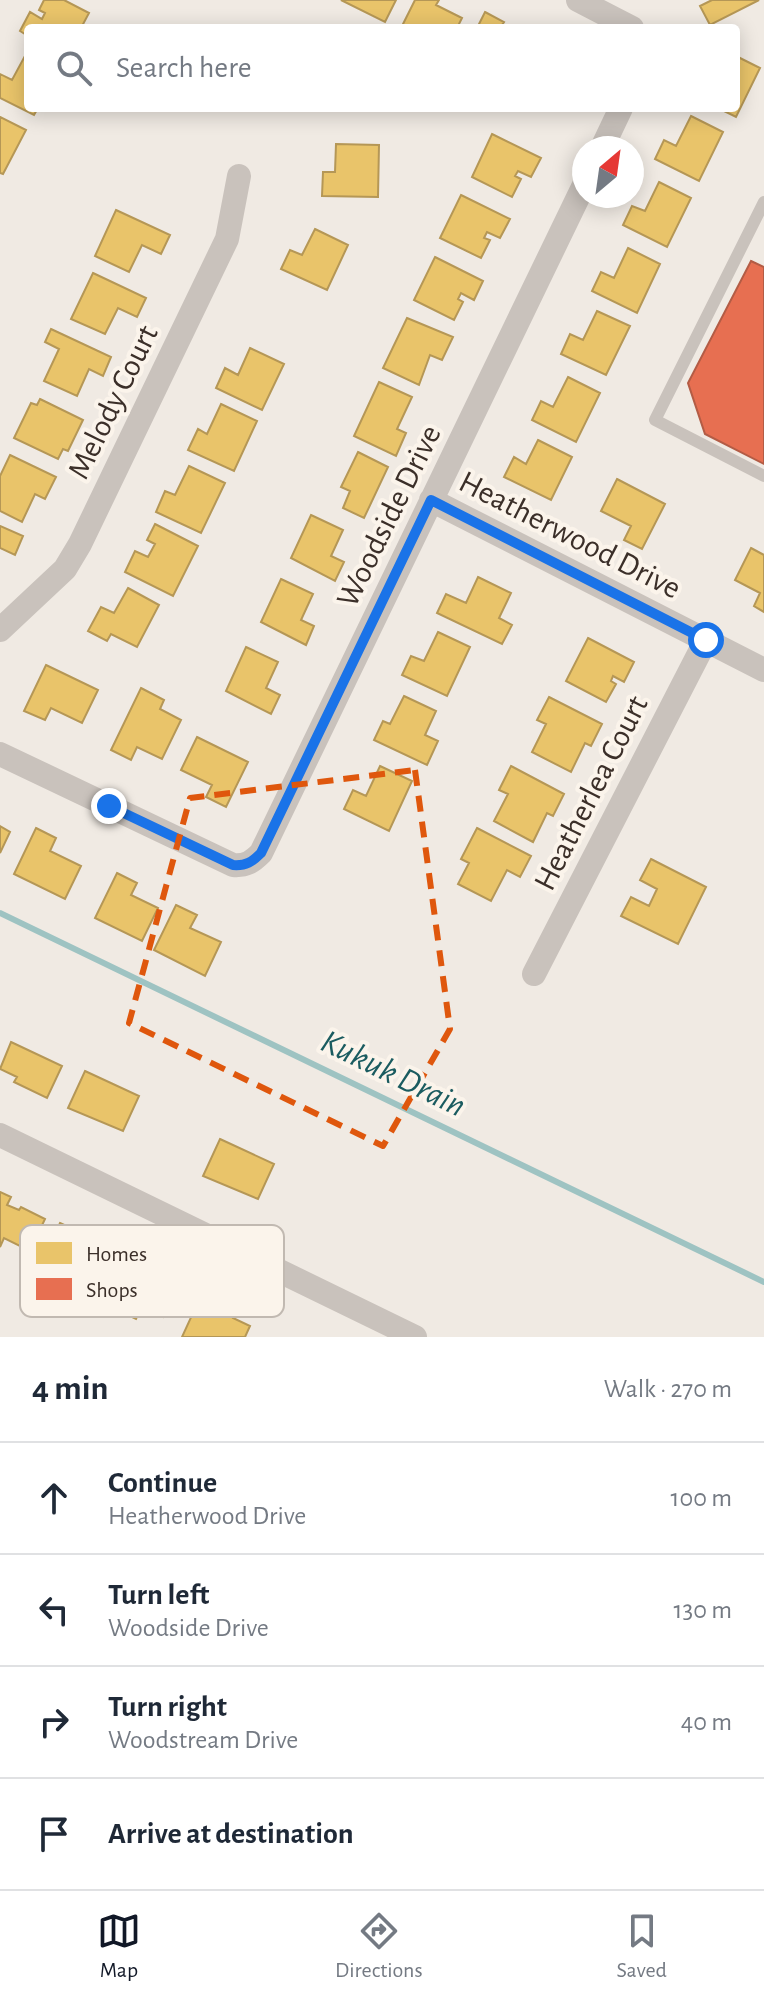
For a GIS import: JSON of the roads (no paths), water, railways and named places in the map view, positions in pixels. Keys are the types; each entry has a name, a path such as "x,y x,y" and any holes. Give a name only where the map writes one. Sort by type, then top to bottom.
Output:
{"street":[{"path":"578,0 624,24"},
{"path":"608,136 619,112"},
{"name":"Melody Court","path":"0,630 65,569 80,544 227,239 239,176"},
{"name":"Woodside Drive","path":"0,754 212,856 241,866 252,862 268,843 573,208"},
{"name":"Heatherwood Drive","path":"431,500 764,670"},
{"name":"Heatherlea Court","path":"534,974 706,640"},
{"path":"0,1135 185,1225"},
{"path":"284,1273 415,1337"}],"lane":[{"path":"764,202 655,420 764,476"},
{"path":"751,228 764,235"}],"waterway":[{"name":"Kukuk Drain","path":"0,913 764,1282"}]}
